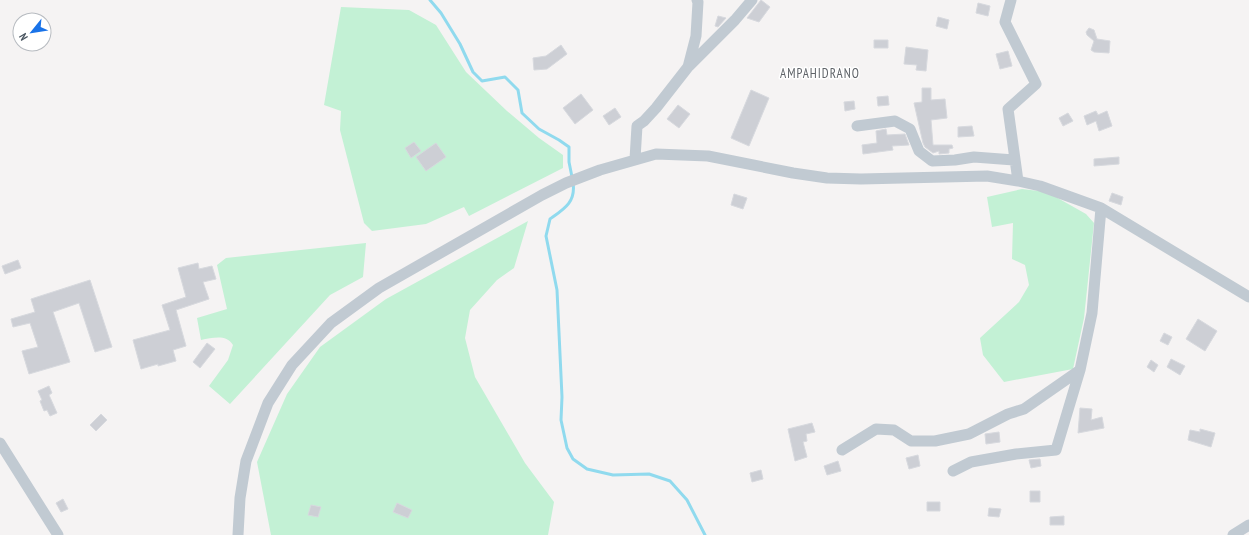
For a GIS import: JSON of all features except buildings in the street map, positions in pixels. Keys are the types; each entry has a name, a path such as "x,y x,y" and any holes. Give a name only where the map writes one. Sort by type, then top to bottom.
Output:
{"street":[{"path":"688,67 696,36 697,0"},
{"path":"635,159 637,126 656,108 688,67 735,20 752,0"},
{"path":"1011,0 1005,22 1036,84 1008,109 1018,181"},
{"path":"857,126 895,121 910,129 919,151 932,161 956,160 974,157 1014,160"},
{"path":"238,535 240,498 246,461 268,403 292,365 331,323 379,288 566,183 600,170 656,154 688,154 708,156 793,173 827,178 861,179 987,176 1040,186 1101,208 1249,297"},
{"path":"953,471 971,462 1016,454 1056,450 1080,370 1092,313 1101,208"},
{"path":"842,450 876,428 894,430 911,441 935,441 968,434 1008,414 1024,409 1080,370"},
{"path":"0,443 58,535"},
{"path":"1233,535 1249,526"}],"green space":[{"path":"341,7 409,10 436,25 466,72 507,111 539,138 563,155 563,168 469,216 464,207 426,224 372,231 364,223 340,130 341,111 324,105"},
{"path":"1022,189 1047,192 1086,214 1094,223 1084,318 1073,369 1004,382 983,355 980,338 1019,302 1029,285 1025,265 1012,259 1013,223 992,227 987,197"},
{"path":"528,221 514,268 497,280 470,310 465,338 475,377 525,463 554,502 548,535 271,535 257,462 287,394 320,347 386,299"},
{"path":"366,243 363,277 330,295 230,404 209,386 228,360 233,345 227,339 223,338 201,340 197,318 227,309 217,265 226,258"}],"waterway":[{"path":"430,0 441,13 460,44 473,72 482,81 505,77 518,90 522,113 539,129 569,147 569,162 572,177"},
{"path":"573,183 573,195 571,200 564,208 550,219 546,236 557,290 562,397 561,420 567,448 573,459 587,469 613,475 649,474 670,481 687,500 705,535"}],"district":[{"name":"AMPAHIDRANO","path":"820,73"}]}
